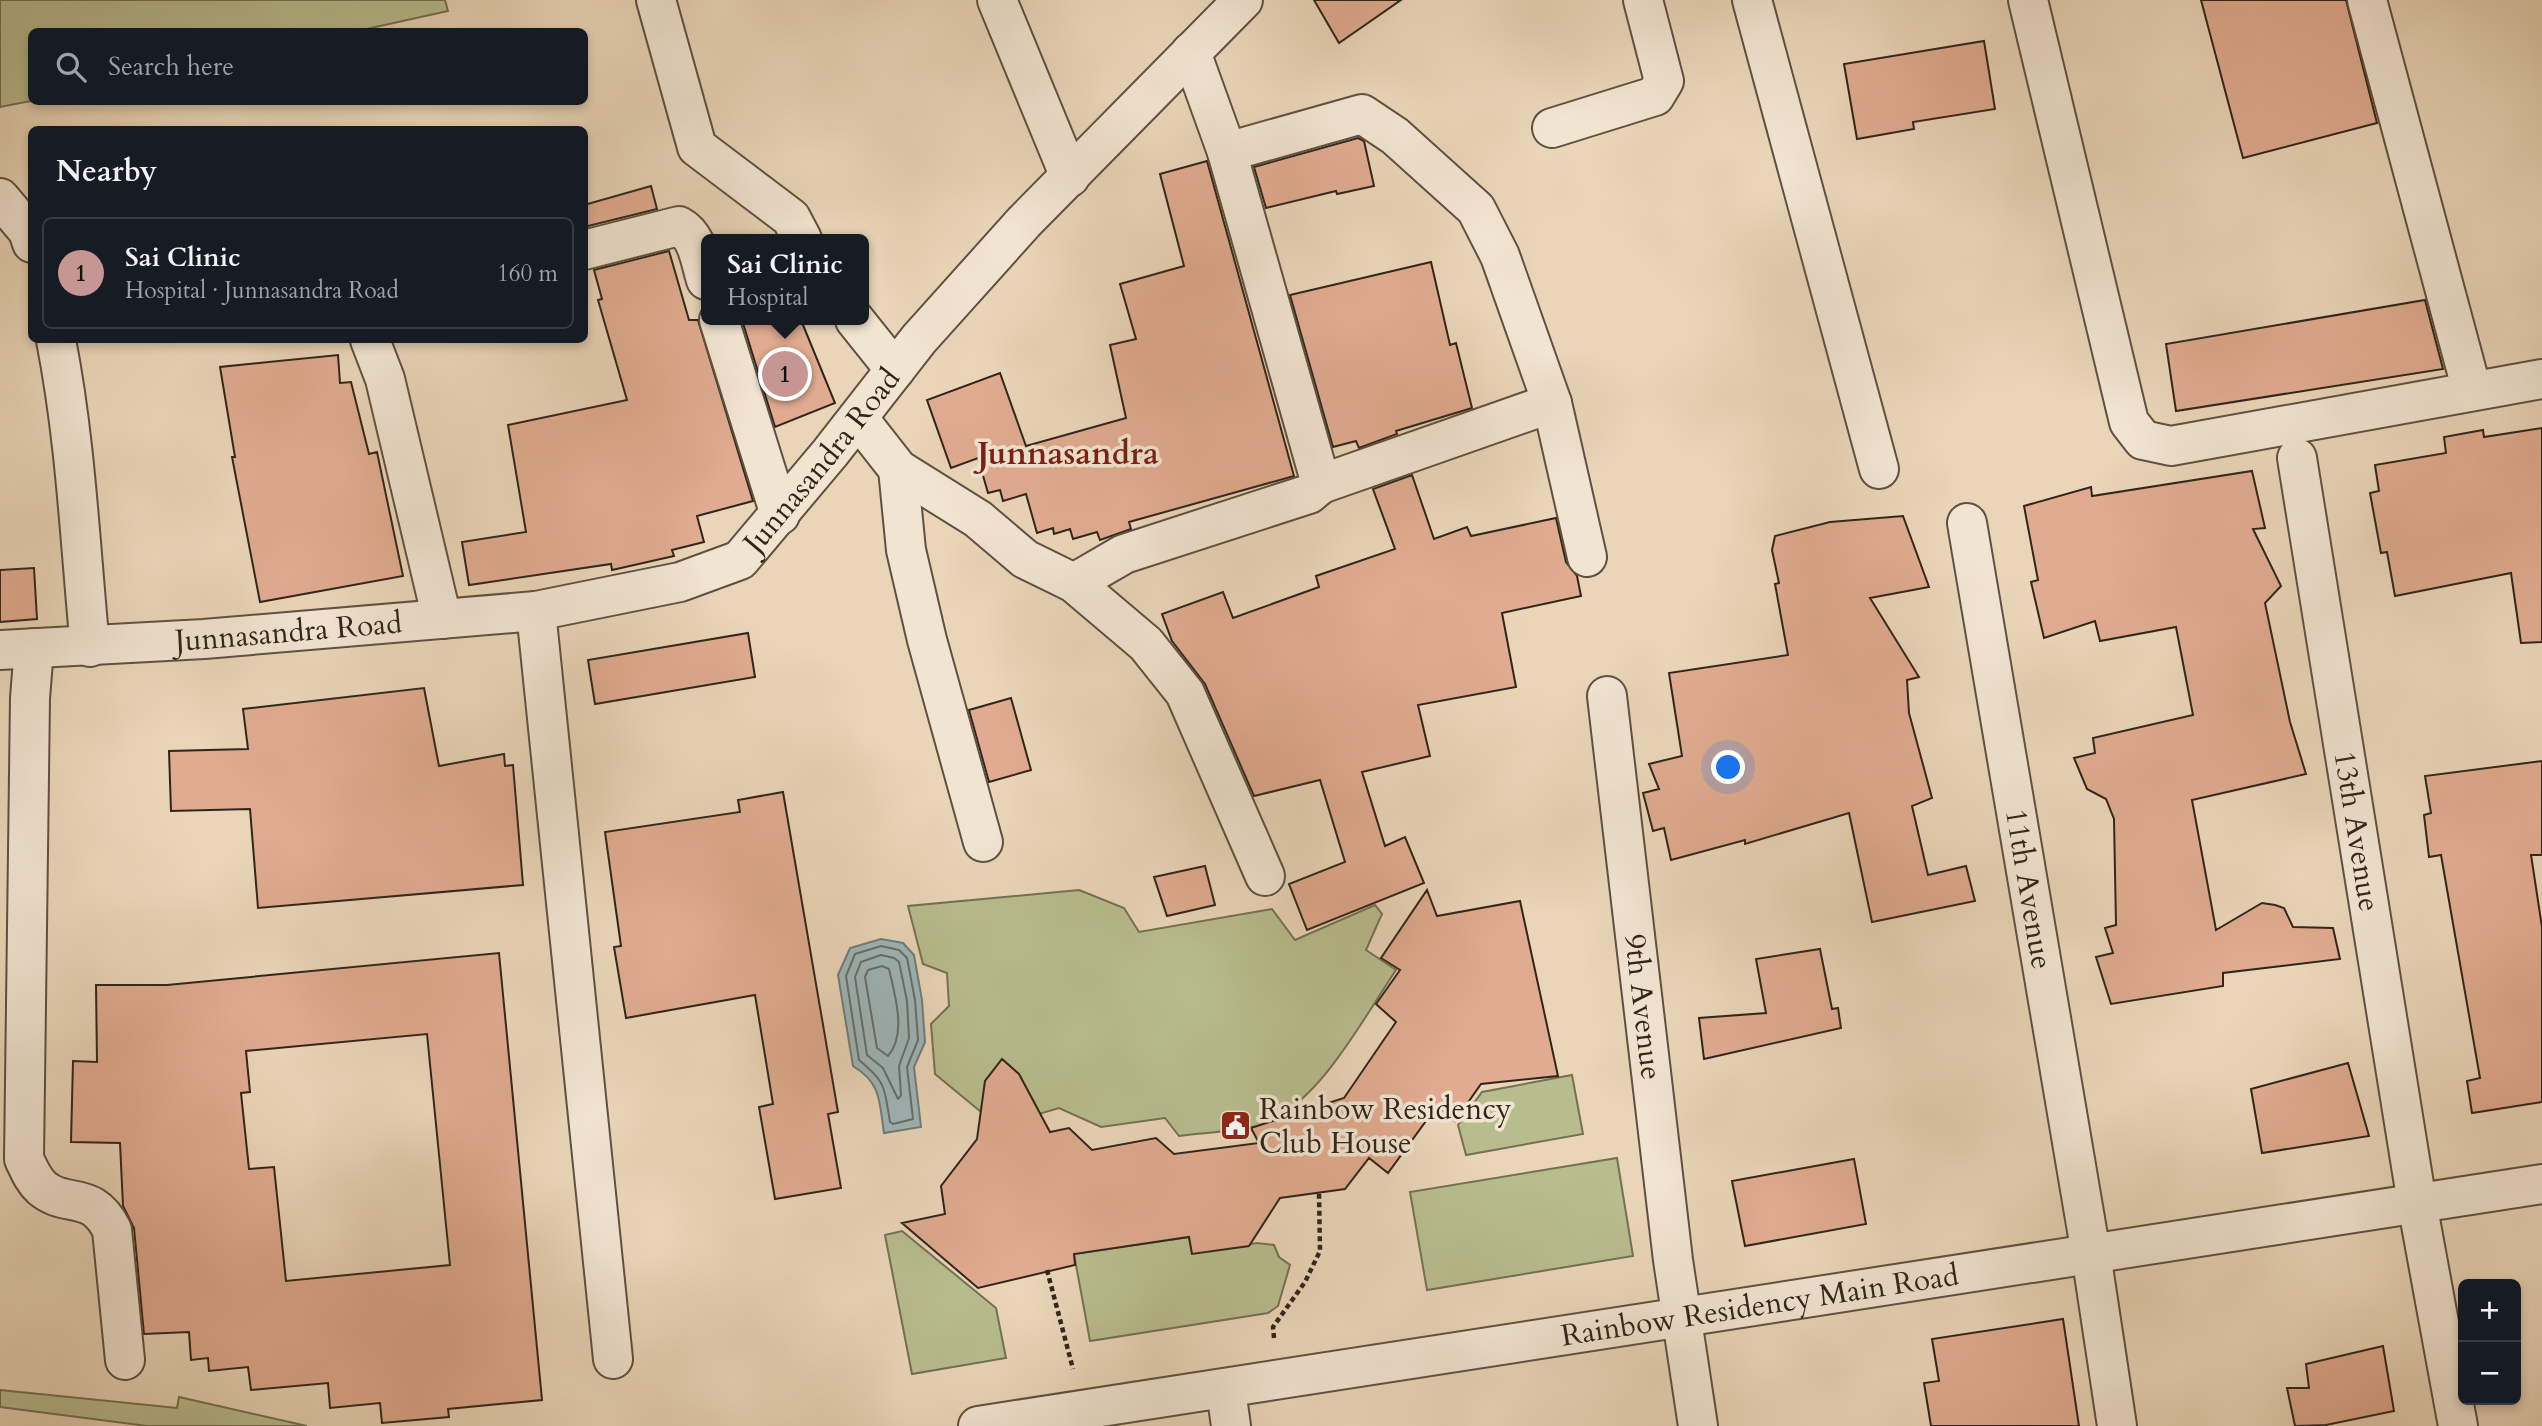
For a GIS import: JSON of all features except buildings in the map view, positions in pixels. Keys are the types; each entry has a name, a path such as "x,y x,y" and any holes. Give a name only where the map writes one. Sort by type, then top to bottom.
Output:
{"street":[{"path":"656,0 697,147 791,218 799,234"},
{"path":"997,0 1070,177"},
{"name":"Junnasandra Road","path":"17,649 90,647 536,611 680,583 740,560 895,370 1024,222 1070,177 1201,28 1243,0"},
{"path":"1552,128 1655,96 1661,89 1664,81 1643,0"},
{"path":"1752,0 1879,469"},
{"path":"2028,0 2129,422 2143,440 2171,446 2542,379"},
{"path":"2367,0 2472,391"},
{"path":"1201,28 1227,152 1321,484"},
{"path":"1227,152 1362,114 1395,136 1476,209 1500,256 1552,403 1587,557"},
{"path":"0,198 28,231"},
{"path":"588,249 679,226 688,231 701,264"},
{"path":"721,325 780,514"},
{"path":"859,325 895,370"},
{"path":"57,343 68,402 79,501 90,647"},
{"path":"371,343 385,379 442,620"},
{"path":"1074,583 1124,554 1309,494 1321,484 1552,403"},
{"path":"858,418 898,469 978,519 1025,559 1074,583 1146,644 1185,693 1265,876"},
{"name":"13th Avenue","path":"2297,458 2417,1203 2458,1426"},
{"path":"898,469 906,551 927,640 983,842"},
{"name":"11th Avenue","path":"1967,523 2091,1254 2117,1426"},
{"path":"536,611 613,1359"},
{"path":"17,649 30,698 24,1158 33,1177 44,1189 96,1207 107,1219 112,1230 125,1360"},
{"name":"9th Avenue","path":"1607,696 1680,1317 1698,1426"},
{"name":"Rainbow Residency Main Road","path":"978,1426 1086,1410 1229,1408 1276,1381 2542,1184"}],"path":[{"path":"1276,1381 1273,1327 1305,1282 1320,1251 1318,1192"},
{"path":"1047,1270 1086,1410"}],"green space":[{"path":"0,0 445,0 448,11 371,28 28,28 28,102 0,107"},
{"path":"1079,890 1124,908 1139,932 1272,909 1295,940 1375,905 1382,914 1366,950 1396,970 1320,1081 1281,1115 1260,1125 1179,1136 1165,1118 1101,1127 1059,1108 998,1126 935,1074 931,1024 949,1006 947,973 923,964 908,906"},
{"path":"1572,1075 1583,1134 1466,1155 1458,1125 1482,1092"},
{"path":"1617,1158 1633,1256 1427,1290 1410,1192"},
{"path":"902,1231 996,1308 1006,1358 912,1374 885,1235"},
{"path":"1189,1237 1192,1253 1257,1243 1274,1245 1279,1257 1290,1265 1278,1306 1268,1313 1090,1341 1074,1254"},
{"path":"0,1390 177,1408 179,1397 307,1426 147,1426 0,1407"}],"water":[{"path":"881,939 903,943 914,955 922,1000 925,1042 914,1067 921,1127 884,1133 878,1094 869,1080 853,1066 838,975 850,948"}],"place":[{"name":"Sai Clinic","path":"785,374"},
{"name":"Rainbow Residency Club House","path":"1236,1126"}],"district":[{"name":"Junnasandra","path":"1068,454"}]}
